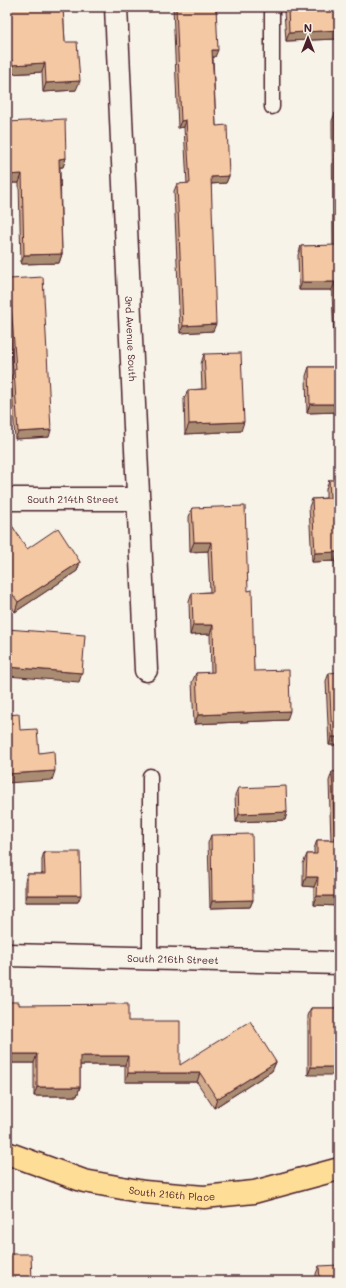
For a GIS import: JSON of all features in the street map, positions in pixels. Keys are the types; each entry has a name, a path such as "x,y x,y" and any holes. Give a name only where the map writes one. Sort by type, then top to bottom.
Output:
{"main road":[{"name":"South 216th Place","path":"7,1153 84,1181 144,1192 204,1197 254,1192 339,1169"}],"street":[{"name":"3rd Avenue South","path":"116,7 146,670"},
{"name":"South 214th Street","path":"7,499 138,498"},
{"name":"South 216th Street","path":"7,955 339,963"}],"lane":[{"path":"272,7 272,107"},
{"path":"150,776 150,958"}],"building":[{"path":"9,7 63,7 65,42 77,42 80,81 46,83 45,63 12,65 12,60 7,60 7,14 9,14"},
{"path":"176,7 216,7 218,50 212,50 216,126 227,125 229,176 211,177 216,324 183,326 177,184 190,183 186,120 181,121"},
{"path":"288,7 339,7 339,30 289,33"},
{"path":"335,113 339,113 339,404 310,404 309,367 338,367 335,282 302,282 301,246 336,245"},
{"path":"65,119 66,158 59,159 62,254 24,255 22,174 7,175 7,122"},
{"path":"43,277 51,430 18,432 14,370 16,369 9,279"},
{"path":"241,353 244,422 189,424 188,390 206,389 204,354"},
{"path":"329,480 339,480 339,584 338,552 315,553 312,499 330,498"},
{"path":"245,506 248,591 252,590 254,671 289,670 290,711 198,715 196,673 214,672 213,625 193,625 192,593 213,592 211,542 194,542 192,508"},
{"path":"7,518 27,549 58,528 80,562 18,602 7,586"},
{"path":"7,629 85,635 82,673 7,667"},
{"path":"339,672 339,737 332,737 329,673"},
{"path":"19,714 20,730 37,729 39,753 54,751 55,771 7,774 7,715"},
{"path":"339,771 339,896 317,896 318,877 306,877 307,854 317,854 317,840 335,840 332,772"},
{"path":"286,786 287,812 239,814 238,788"},
{"path":"252,834 253,900 212,901 211,835"},
{"path":"44,852 80,852 81,895 27,895 27,874 45,874"},
{"path":"7,1002 19,1002 19,1005 128,1004 128,1021 180,1021 180,1065 250,1021 276,1062 217,1099 200,1073 128,1073 128,1056 80,1056 80,1087 37,1087 37,1054 7,1054"},
{"path":"311,1008 339,1008 339,1067 311,1067"},
{"path":"7,1254 31,1254 32,1281 7,1281"},
{"path":"339,1265 339,1281 320,1281 319,1266"}]}
